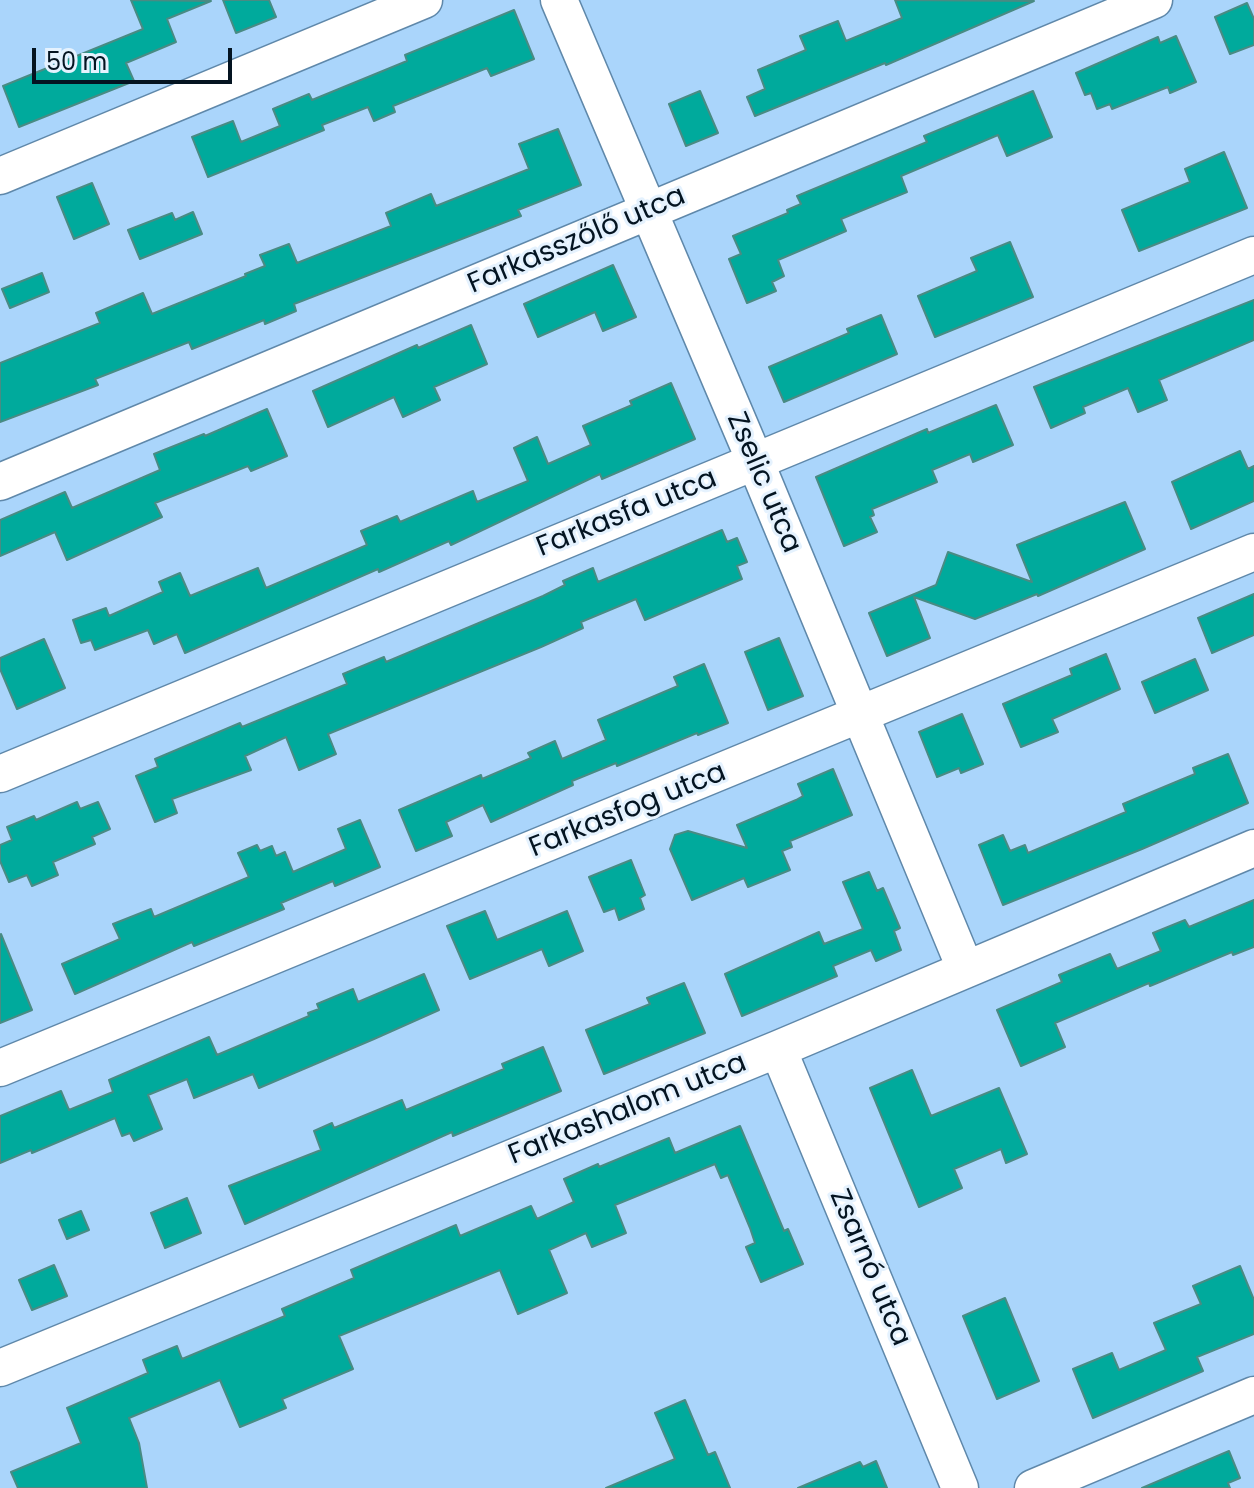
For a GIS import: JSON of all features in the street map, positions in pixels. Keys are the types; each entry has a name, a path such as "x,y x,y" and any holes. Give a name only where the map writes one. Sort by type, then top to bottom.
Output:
{"street":[{"path":"0,176 424,0"},
{"name":"Zselic utca","path":"559,0 755,461 965,968"},
{"name":"Farkasszőlő utca","path":"0,482 1154,0"},
{"name":"Farkasfa utca","path":"0,774 1254,255"},
{"name":"Farkasfog utca","path":"0,1068 1254,552"},
{"name":"Farkashalom utca","path":"0,1368 778,1049 1254,848"},
{"name":"Zsarnó utca","path":"778,1049 960,1488"},
{"path":"1033,1488 1254,1395"}],"building":[{"path":"131,0 211,1 167,19 176,42 126,63 134,81 19,127 3,86 143,29"},
{"path":"223,0 269,0 276,17 236,33"},
{"path":"895,0 1034,1 886,65 755,116 747,97 765,89 758,70 806,50 800,36 838,21 846,41 902,18"},
{"path":"1247,3 1254,19 1254,45 1230,54 1215,17"},
{"path":"514,10 534,59 491,76 487,68 393,106 395,112 374,121 368,107 322,125 324,130 208,177 192,137 233,121 241,142 280,126 273,109 309,94 312,100 407,61 405,55"},
{"path":"1176,36 1196,82 1170,93 1168,87 1112,109 1110,104 1097,109 1091,93 1085,95 1076,73 1158,37 1160,43"},
{"path":"700,91 718,133 686,146 669,104"},
{"path":"1033,91 1052,137 1007,156 998,135 901,176 907,192 841,219 846,231 778,260 784,276 772,282 776,291 747,303 729,259 741,254 733,236 788,213 787,210 801,204 797,196 927,142 924,136"},
{"path":"558,129 581,185 518,210 521,216 294,304 296,311 265,324 264,320 192,349 189,342 95,379 98,385 0,422 0,363 100,323 96,313 143,293 152,314 265,266 260,255 289,244 297,263 391,226 386,213 431,194 436,206 529,169 519,144"},
{"path":"1224,152 1247,208 1139,251 1122,210 1190,182 1185,169"},
{"path":"92,183 109,224 74,239 57,197"},
{"path":"193,212 202,234 140,259 128,230 172,213 175,220"},
{"path":"1010,242 1033,297 935,337 918,296 977,271 971,258"},
{"path":"613,265 636,317 603,331 595,312 538,337 524,304"},
{"path":"42,273 49,292 10,308 2,289"},
{"path":"1254,300 1254,340 1159,380 1167,400 1138,412 1128,388 1083,407 1085,413 1051,428 1034,387"},
{"path":"881,315 897,354 784,402 769,367 849,333 847,329"},
{"path":"471,325 487,364 434,387 440,400 403,417 394,397 328,427 313,391"},
{"path":"671,383 695,439 602,479 600,474 451,545 449,541 379,572 378,569 185,653 177,634 154,644 148,630 95,650 91,640 81,643 73,620 106,608 109,616 163,592 159,582 180,573 190,596 258,568 266,588 367,545 361,531 397,516 400,522 473,491 477,502 528,481 514,448 537,437 548,464 591,445 583,426 632,405 630,401"},
{"path":"996,405 1013,445 973,462 970,454 932,470 937,482 872,509 874,515 870,517 877,532 844,546 816,477 927,429 928,433"},
{"path":"267,409 287,456 251,471 248,466 155,503 162,517 67,560 55,532 0,556 0,520 65,492 72,508 160,470 154,454"},
{"path":"1240,451 1248,469 1254,466 1254,501 1191,529 1172,482"},
{"path":"1125,502 1145,549 1038,596 975,619 914,597 930,638 887,656 869,613 936,585 948,552 1032,582 1017,545"},
{"path":"722,530 727,542 737,538 747,562 737,566 742,579 645,620 636,599 581,622 583,628 541,647 328,734 336,754 299,770 286,737 245,756 251,770 172,799 177,813 155,822 136,776 158,767 155,759 240,723 242,727 347,684 343,674 384,657 386,662 543,596 565,585 563,581 593,568 598,582"},
{"path":"1254,594 1254,635 1212,653 1198,618"},
{"path":"779,638 803,696 768,710 745,652"},
{"path":"44,639 65,688 17,709 0,669 0,658"},
{"path":"1106,654 1120,689 1052,719 1058,732 1021,747 1003,704 1072,675 1070,669"},
{"path":"1195,659 1208,690 1155,713 1142,682"},
{"path":"704,664 728,723 572,781 573,785 491,822 483,805 446,822 452,836 416,851 399,810 481,775 482,779 531,758 528,753 555,741 562,759 606,740 598,720 678,686 674,677"},
{"path":"962,714 983,764 961,773 959,768 937,777 919,732"},
{"path":"1228,754 1248,803 1003,905 979,845 1003,835 1010,851 1025,845 1028,853 1126,812 1123,804 1195,774 1193,768"},
{"path":"833,769 852,815 790,841 792,847 782,851 790,870 748,887 744,878 692,900 670,849 675,835 688,831 747,848 737,825 803,796 798,784"},
{"path":"77,802 80,809 98,802 110,829 92,837 95,844 53,862 58,875 32,886 27,875 9,882 0,861 0,845 12,840 7,827 34,816 36,820"},
{"path":"360,820 380,867 335,886 333,881 281,903 284,909 194,946 192,942 75,994 62,964 120,939 113,924 151,909 154,917 249,877 238,853 257,845 260,851 272,846 276,856 285,852 293,872 346,849 338,829"},
{"path":"631,860 645,895 640,898 644,909 619,920 615,908 604,912 589,877"},
{"path":"869,872 877,891 883,888 900,928 894,931 901,950 876,961 871,950 833,966 837,976 742,1016 725,974 819,932 824,944 863,929 843,882"},
{"path":"1254,900 1254,947 1233,955 1232,952 1150,986 1149,983 1055,1023 1065,1047 1021,1066 997,1010 1062,982 1059,975 1110,954 1117,969 1161,951 1153,933 1185,920 1189,927"},
{"path":"485,911 497,940 567,911 583,951 549,966 542,949 470,979 447,926"},
{"path":"0,935 32,1010 0,1023"},
{"path":"424,974 439,1010 374,1039 259,1088 253,1074 194,1098 187,1079 148,1095 162,1129 134,1141 130,1133 122,1136 115,1118 0,1163 0,1116 61,1091 69,1110 113,1092 109,1080 209,1037 217,1055 309,1016 308,1013 319,1009 317,1004 353,989 358,1002"},
{"path":"684,983 705,1033 604,1074 586,1030 650,1004 647,998"},
{"path":"543,1047 561,1091 453,1136 452,1132 245,1224 229,1186 321,1150 314,1131 332,1123 334,1128 402,1100 406,1110 504,1069 502,1064"},
{"path":"912,1070 931,1116 999,1088 1027,1154 1006,1163 1001,1149 954,1169 962,1188 919,1207 870,1088"},
{"path":"740,1126 784,1231 788,1229 803,1264 761,1282 746,1247 755,1243 750,1228 728,1175 721,1178 715,1164 615,1205 626,1233 592,1247 586,1233 549,1250 567,1293 518,1314 500,1270 339,1336 353,1369 282,1399 286,1408 240,1427 220,1380 129,1418 139,1443 147,1488 18,1488 11,1472 81,1443 67,1408 148,1373 143,1360 177,1346 182,1359 285,1316 282,1309 354,1278 351,1270 456,1225 460,1236 531,1206 537,1219 574,1202 564,1179 598,1164 599,1167 669,1138 675,1153"},
{"path":"187,1198 201,1233 165,1248 151,1213"},
{"path":"81,1211 89,1230 67,1239 59,1220"},
{"path":"54,1265 67,1296 32,1310 19,1280"},
{"path":"1240,1266 1254,1300 1254,1334 1197,1357 1203,1371 1093,1418 1073,1369 1112,1353 1119,1370 1166,1350 1154,1323 1201,1304 1193,1286"},
{"path":"1005,1298 1039,1381 997,1399 963,1316"},
{"path":"685,1400 708,1455 715,1452 730,1488 606,1488 675,1459 655,1413"},
{"path":"1229,1451 1240,1478 1228,1483 1230,1488 1142,1488"},
{"path":"876,1461 887,1488 798,1488 860,1462 863,1467"}]}
